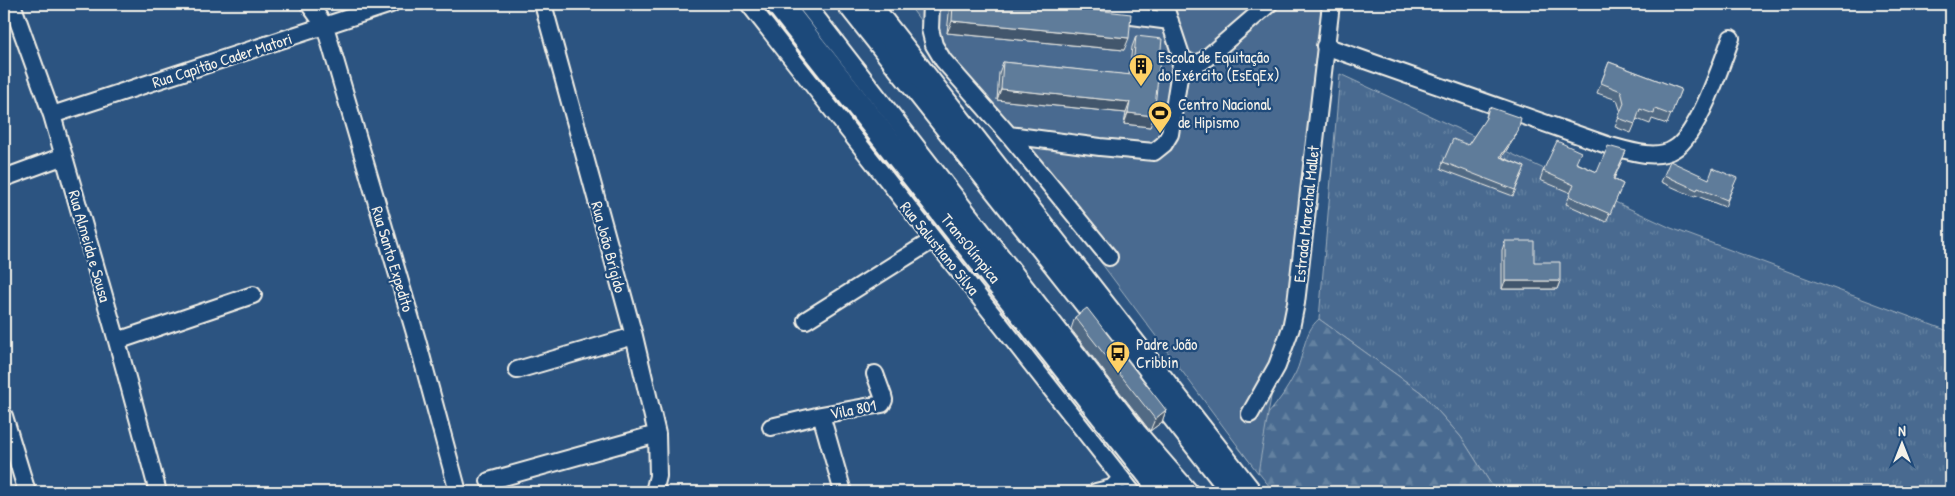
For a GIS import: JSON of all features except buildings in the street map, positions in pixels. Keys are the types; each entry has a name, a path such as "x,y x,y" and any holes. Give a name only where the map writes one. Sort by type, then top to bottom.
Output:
{"highway":[{"path":"767,4 892,159 930,198"},
{"name":"TransOlímpica","path":"779,4 930,198 1164,492"},
{"path":"867,4 1248,492"}],"street":[{"name":"Rua Santo Expedito","path":"309,4 325,26 418,340 458,492"},
{"name":"Rua Capitão Cader Matori","path":"52,115 392,4"},
{"name":"Rua João Brígido","path":"543,4 634,336 657,434 658,476 654,492"},
{"name":"Rua Salustiano Silva","path":"749,4 1132,492"},
{"name":"TransOlímpica","path":"806,4 1131,424 1190,492"},
{"path":"845,4 938,119 1228,492"},
{"path":"931,4 930,29 934,45 943,60 1009,135 1109,257"},
{"path":"1009,135 1154,152 1164,144 1170,134 1182,58 1164,4"},
{"path":"1182,58 1193,64 1203,61 1269,4"},
{"name":"Estrada Marechal Mallet","path":"1250,414 1284,350 1296,303 1331,4"},
{"name":"Rua Almeida e Sousa","path":"10,8 52,115 117,340 158,492"},
{"path":"1091,11 1170,21"},
{"path":"1325,46 1607,145 1632,152 1653,155 1674,150 1688,135 1717,76 1731,38"},
{"path":"4,178 64,156"},
{"path":"806,320 933,240"},
{"path":"117,340 253,295"},
{"path":"517,370 634,336"},
{"name":"Vila 801","path":"771,427 882,404 884,396 875,374"},
{"name":"Vila 801","path":"822,415 843,492"},
{"path":"4,416 27,492"},
{"path":"490,481 657,434"},
{"path":"1096,492 1112,488 1121,479"}],"green space":[{"name":"Centro Nacional de Hipismo","path":"908,4 1338,4 1258,473"},
{"path":"1340,74 1671,228 1951,332 1951,492 1496,492 1461,437 1422,393 1319,319"},
{"path":"1319,319 1422,393 1461,437 1496,492 1274,492 1238,447 1283,395 1298,367 1310,331"}],"place":[{"name":"Escola de Equitação do Exército (EsEqEx)","path":"1141,87"},
{"name":"Centro Nacional de Hipismo","path":"1160,134"},
{"name":"Padre João Cribbin","path":"1118,374"}]}
